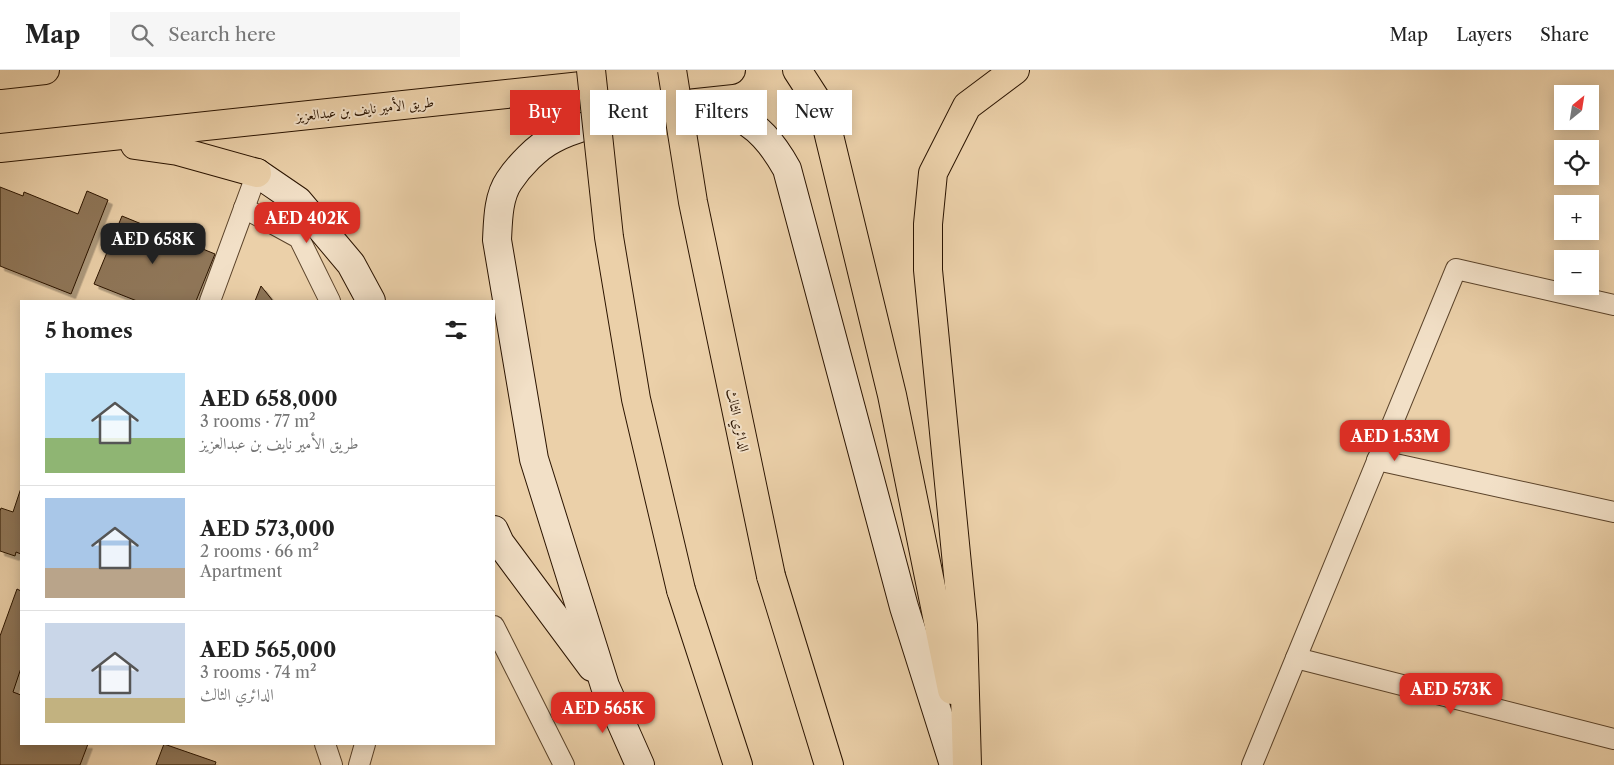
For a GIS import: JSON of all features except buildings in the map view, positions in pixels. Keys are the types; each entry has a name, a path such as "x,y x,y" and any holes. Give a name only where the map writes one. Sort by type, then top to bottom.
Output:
{"main road":[{"path":"0,75 45,70"},
{"path":"591,70 608,237 631,371 681,590 738,765"},
{"name":"الدائري الثالث","path":"672,70 693,202 771,576 829,765"},
{"name":"طريق الأمير نايف بن عبدالعزيز","path":"0,148 91,140 731,70"},
{"path":"797,70 817,101 832,146 892,395 967,765"},
{"path":"967,765 963,625 928,270 928,224 933,173 967,106 1015,70"},
{"path":"640,765 605,686 534,459 497,240 499,210 508,182 527,160 551,139 577,128 632,114 704,107 730,113 756,128 773,145 787,168 904,607 954,765"},
{"path":"91,140 178,151 258,173 298,201 351,264 371,300"},
{"path":"495,532 500,543 605,686"}],"street":[{"path":"210,300 258,173"},
{"path":"244,208 299,238 330,300"},
{"path":"1252,765 1456,269 1614,305"},
{"path":"1378,460 1614,512"},
{"path":"495,628 564,765"},
{"path":"1296,658 1614,739"},
{"path":"325,745 332,765"},
{"path":"359,765 365,745"}]}
